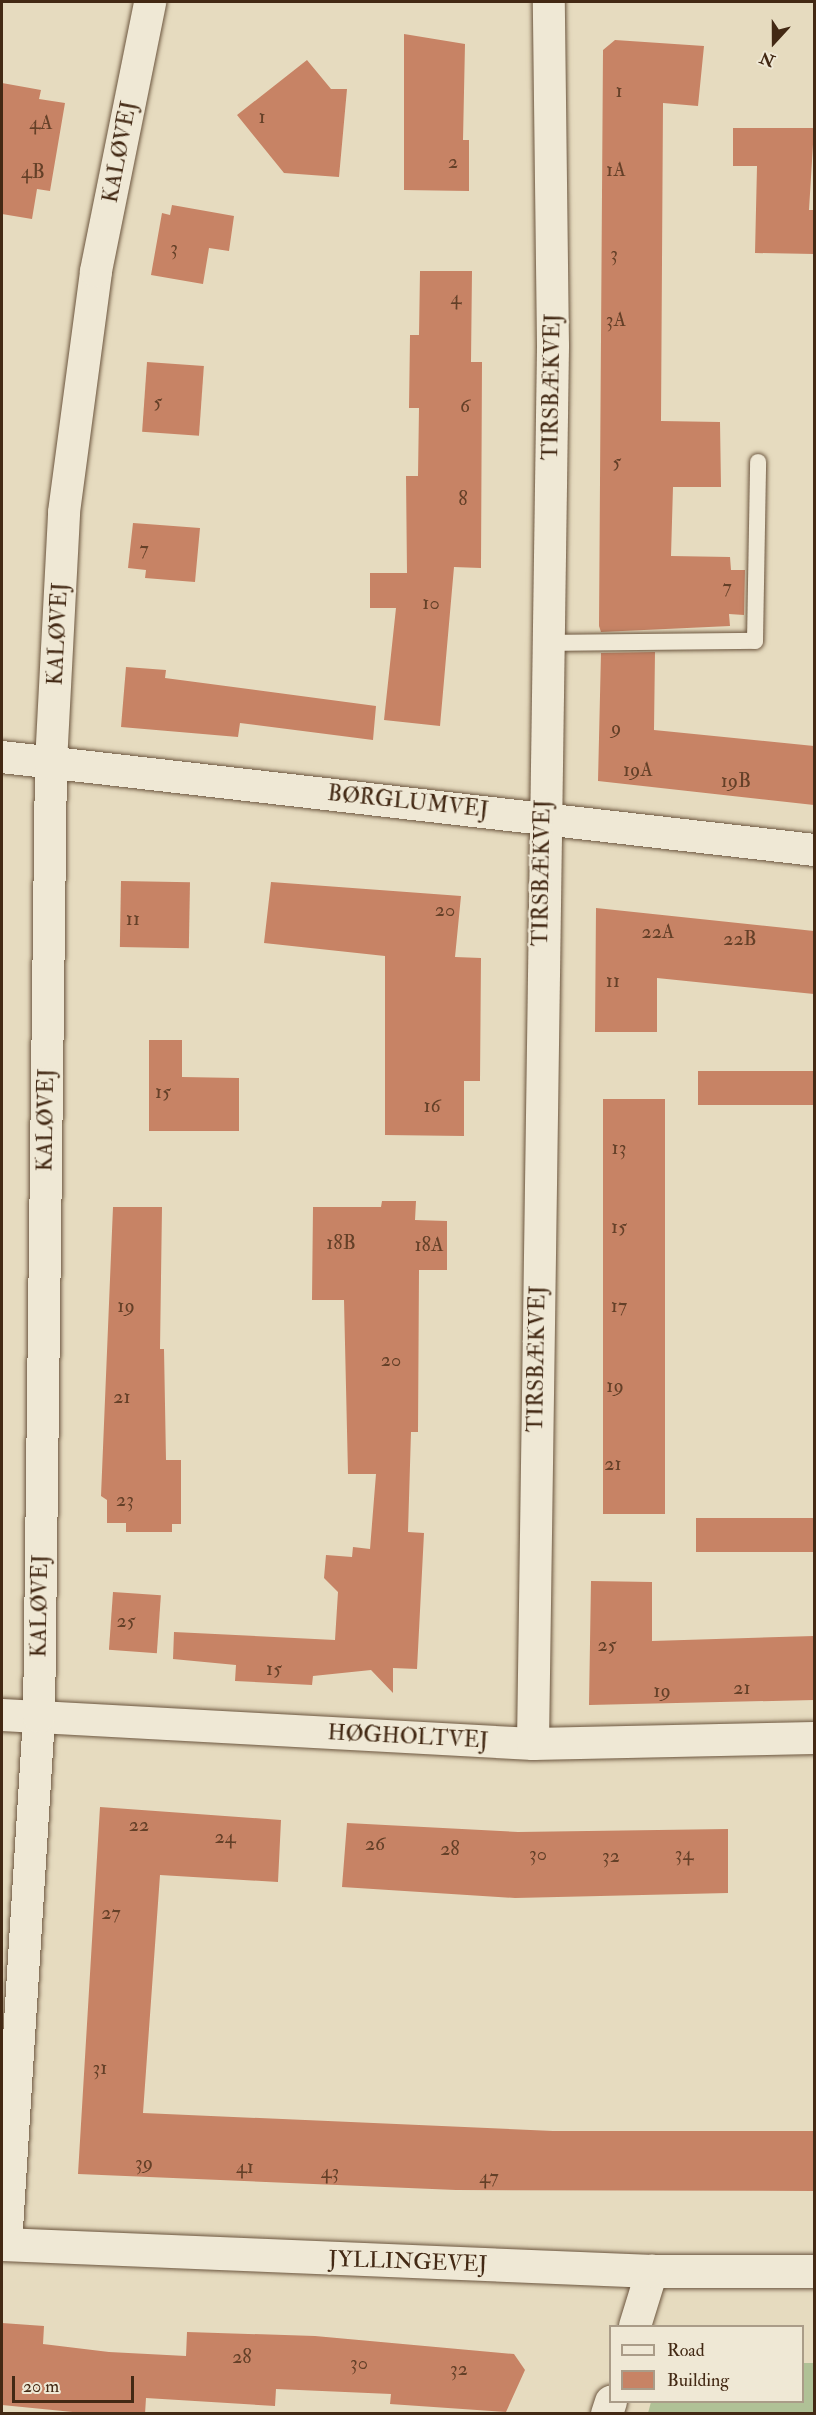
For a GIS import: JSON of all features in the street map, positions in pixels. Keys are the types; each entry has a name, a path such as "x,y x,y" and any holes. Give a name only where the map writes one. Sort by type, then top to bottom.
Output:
{"street":[{"name":"KALØVEJ","path":"4,2244 39,1717 51,763 64,512 90,317 150,2"},
{"name":"TIRSBÆKVEJ","path":"533,1744 543,817 553,346 549,2"},
{"name":"BØRGLUMVEJ","path":"2,757 543,817 814,850"},
{"name":"HØGHOLTVEJ","path":"2,1715 533,1744 814,1738"},
{"name":"JYLLINGEVEJ","path":"4,2244 652,2271 814,2271"},
{"path":"635,2325 652,2271"}],"lane":[{"path":"547,643 755,641 759,462"}],"green space":[{"path":"804,2363 814,2363 814,2413 648,2413 651,2403 804,2403"}],"building":[{"path":"404,34 465,44 463,140 469,140 469,191 404,190"},
{"path":"615,40 704,46 698,106 663,103 661,421 720,422 721,487 673,487 671,556 730,557 731,570 745,570 744,615 729,614 730,626 601,632 599,626 603,50"},
{"path":"307,60 331,89 347,89 339,177 284,173 237,115"},
{"path":"2,83 41,90 39,99 65,103 50,191 37,189 32,219 2,214"},
{"path":"733,128 814,128 809,210 814,210 814,254 755,253 757,166 733,166"},
{"path":"172,205 234,216 229,251 209,248 203,284 151,275 162,213 170,215"},
{"path":"420,271 472,271 471,362 482,362 481,568 454,567 440,726 384,720 396,608 370,608 370,573 407,573 406,476 418,476 419,408 409,408 410,335 419,335"},
{"path":"147,362 204,366 199,436 142,432"},
{"path":"133,523 200,528 195,582 145,578 146,570 128,568"},
{"path":"655,652 654,730 814,746 814,805 598,781 601,653"},
{"path":"126,667 166,670 165,678 376,706 373,740 240,723 238,737 121,727"},
{"path":"121,881 190,882 189,948 120,947"},
{"path":"271,882 461,896 455,957 481,958 480,1081 464,1081 464,1136 385,1135 385,956 264,943"},
{"path":"596,908 814,931 814,994 657,978 657,1032 595,1032"},
{"path":"149,1040 182,1040 182,1077 239,1078 239,1131 149,1131"},
{"path":"698,1071 814,1071 814,1105 698,1105"},
{"path":"603,1099 665,1099 665,1514 603,1514"},
{"path":"382,1201 416,1201 415,1220 447,1221 447,1270 419,1270 418,1432 411,1432 408,1532 424,1533 417,1669 393,1668 393,1693 371,1670 313,1676 312,1685 235,1681 236,1665 173,1659 174,1632 335,1640 338,1592 324,1578 326,1555 352,1557 353,1547 370,1549 376,1474 348,1474 344,1300 312,1300 313,1207 381,1207"},
{"path":"113,1207 162,1207 160,1349 164,1349 166,1460 181,1460 181,1524 172,1524 172,1532 126,1532 126,1523 107,1523 107,1500 101,1496"},
{"path":"696,1518 814,1518 814,1552 696,1552"},
{"path":"591,1581 652,1582 652,1641 814,1636 814,1700 589,1705"},
{"path":"113,1592 161,1595 157,1653 109,1650"},
{"path":"100,1807 281,1820 278,1882 160,1875 143,2113 553,2131 814,2131 814,2191 456,2190 78,2174"},
{"path":"347,1823 518,1832 728,1829 728,1893 515,1898 342,1887"},
{"path":"2,2323 44,2326 43,2344 109,2352 186,2356 187,2332 315,2336 514,2354 525,2370 506,2412 390,2404 391,2394 276,2389 275,2406 146,2398 145,2414 93,2414 2,2405"}]}
